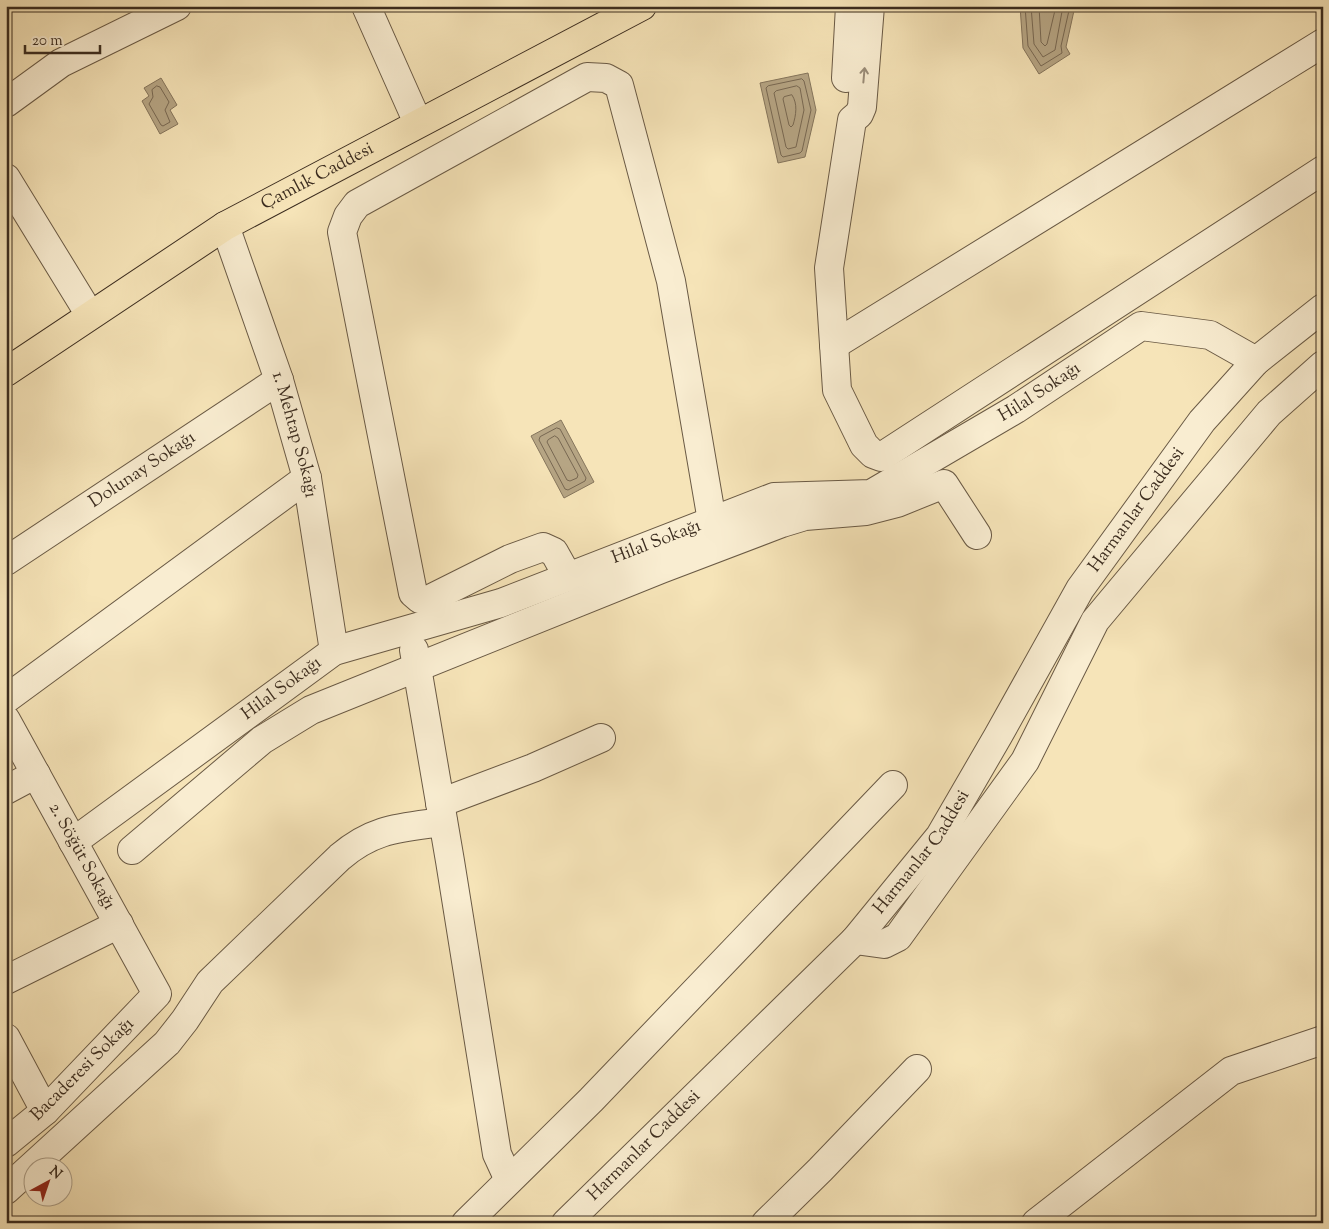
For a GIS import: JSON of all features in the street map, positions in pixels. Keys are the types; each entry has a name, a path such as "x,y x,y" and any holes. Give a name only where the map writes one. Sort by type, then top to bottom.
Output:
{"main road":[{"name":"Çamlık Caddesi","path":"6,372 225,226 642,6"}],"street":[{"path":"6,103 61,63 177,6"},
{"path":"366,6 418,123"},
{"path":"850,6 845,102 852,120"},
{"path":"870,6 862,108 852,120 829,268 837,390 864,445 873,454 881,457 1323,170"},
{"path":"834,344 1323,43"},
{"path":"557,581 554,552 543,547 510,559 428,600 420,599 413,593 342,232 348,216 357,204 587,77 606,78 619,85 670,281 712,521"},
{"path":"6,178 90,315"},
{"name":"1. Mehtap Sokağı","path":"225,226 279,380 307,478 334,651"},
{"name":"Harmanlar Caddesi","path":"566,1223 856,940 940,836 1080,589 1202,422 1256,361 1323,308"},
{"name":"Hilal Sokağı","path":"73,842 334,651 501,603 774,497 871,494 1016,409 1140,326 1210,335 1256,361"},
{"path":"856,940 884,944 898,937 1025,762 1095,621 1269,413 1323,365"},
{"name":"Dolunay Sokağı","path":"6,560 279,380"},
{"path":"6,699 307,478"},
{"path":"132,850 262,740 278,729 329,702 661,569 782,523 805,516 866,511 897,503 944,484 977,535"},
{"path":"410,629 442,812 497,1154 509,1180"},
{"name":"2. Söğüt Sokağı","path":"6,720 157,994"},
{"path":"6,1190 167,1043 210,982 352,847 377,833 442,812 601,738"},
{"path":"6,790 36,774"},
{"path":"466,1223 591,1100 893,785"},
{"path":"6,980 118,924"},
{"name":"Bacaderesi Sokağı","path":"6,1144 45,1111 157,994"},
{"path":"6,1038 45,1111"},
{"path":"1036,1223 1231,1071 1323,1040"},
{"path":"766,1223 917,1069"}],"water":[{"path":"1020,6 1075,6 1066,47 1070,54 1039,74 1023,48"},
{"path":"808,73 816,110 805,157 778,163 760,83"},
{"path":"161,78 177,105 170,110 178,124 160,134 142,101 149,96 144,88"},
{"path":"561,420 594,482 564,498 531,436"}]}
